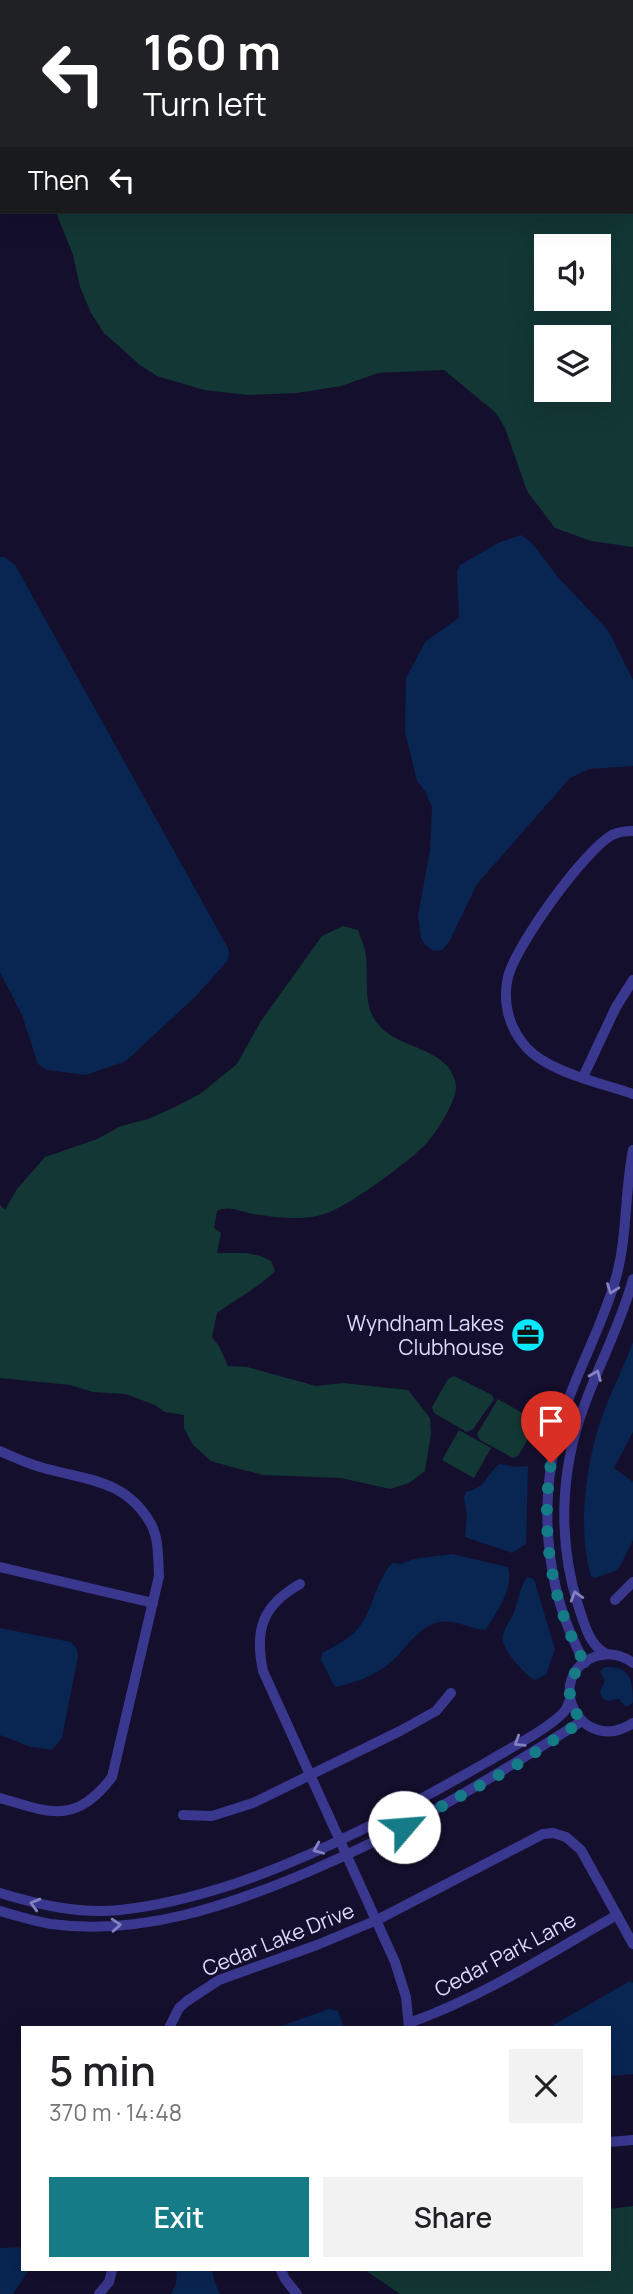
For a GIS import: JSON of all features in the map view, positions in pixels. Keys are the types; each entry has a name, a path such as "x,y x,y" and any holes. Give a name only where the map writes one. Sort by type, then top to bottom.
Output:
{"street":[{"path":"633,831 614,834 601,844 567,881 516,956 508,978 506,1003 512,1027 526,1048 545,1063 633,1094"},
{"path":"583,1077 616,1007 633,980"},
{"path":"584,1662 562,1611 550,1556 549,1479 563,1415 620,1265 633,1150"},
{"path":"633,1279 579,1422 565,1482 564,1517 566,1552 573,1586 592,1643 607,1654 620,1656 633,1663"},
{"path":"563,1415 579,1422"},
{"path":"0,1451 38,1467 99,1480 118,1489 135,1503 151,1525 158,1547 159,1576 111,1777 99,1794 82,1806 65,1812 47,1812 0,1798"},
{"path":"0,1567 153,1603"},
{"path":"615,1600 633,1582"},
{"path":"300,1584 271,1605 262,1624 259,1651 263,1671 395,1962 406,1997 409,2026"},
{"path":"0,1894 47,1907 119,1910 193,1896 235,1883 340,1839 404,1808 506,1750 557,1718 567,1708 573,1677 584,1662 607,1654"},
{"path":"183,1815 222,1812 253,1803 436,1711 451,1693"},
{"path":"569,1699 582,1721 595,1729 623,1729 633,1723"},
{"path":"0,1911 50,1923 71,1925 140,1923 214,1908 248,1897 348,1855 443,1807 515,1766 582,1721"},
{"name":"Cedar Lake Drive","path":"170,2026 179,2008 219,1980 377,1920 548,1833 566,1837 581,1850 617,1915"},
{"path":"71,1925 72,1910"},
{"path":"617,1915 633,1944"},
{"name":"Cedar Park Lane","path":"409,2026 493,1986 617,1915"},
{"path":"611,2142 633,2140"},
{"path":"99,2294 108,2283 112,2271"},
{"path":"281,2271 285,2280 298,2294"}],"green space":[{"path":"57,214 633,214 633,547 591,541 555,528 527,491 505,428 496,413 444,370 378,373 341,386 297,393 248,395 204,390 157,376 140,365 104,333 91,313 80,287 73,255"},
{"path":"343,926 358,930 365,950 369,1006 377,1023 393,1037 441,1060 453,1077 455,1093 444,1119 423,1147 376,1184 337,1209 318,1216 299,1218 231,1209 217,1211 214,1228 221,1233 217,1253 261,1256 271,1261 275,1271 217,1313 212,1337 228,1366 247,1367 316,1386 343,1383 408,1390 430,1418 431,1434 425,1471 409,1483 390,1489 341,1478 264,1475 211,1461 193,1445 184,1428 184,1415 165,1412 155,1405 126,1394 93,1392 70,1385 0,1378 0,1205 5,1210 17,1189 45,1157 175,1107 200,1094 237,1064 261,1021 322,936"},
{"path":"454,1376 492,1395 494,1399 473,1429 467,1432 434,1413 432,1407 448,1379"},
{"path":"498,1399 538,1422 518,1456 513,1458 480,1440 477,1434"},
{"path":"459,1430 491,1448 474,1478 442,1460"},
{"path":"633,2206 633,2294 400,2294 366,2271 611,2271 611,2209"}],"water":[{"path":"521,535 532,543 557,576 608,630 633,680 633,766 589,769 570,778 477,884 449,942 442,950 433,951 421,938 418,916 430,850 432,807 417,781 405,732 406,678 426,641 459,618 457,572 460,565 498,543"},
{"path":"0,557 15,565 229,950 228,960 197,995 126,1061 86,1075 47,1070 38,1064 22,1015 0,972"},
{"path":"633,1342 633,1432 614,1468 633,1482 633,1540 618,1570 595,1578 591,1576 585,1538 588,1475 602,1417"},
{"path":"499,1464 528,1466 526,1544 512,1553 465,1537 466,1492 482,1484"},
{"path":"452,1554 508,1567 507,1591 486,1630 451,1622 430,1625 416,1635 385,1667 361,1680 335,1687 321,1660 322,1653 344,1641 358,1628 392,1563 400,1564 414,1559"},
{"path":"527,1577 534,1579 555,1649 546,1675 534,1680 513,1660 503,1641 504,1632"},
{"path":"0,1628 71,1642 77,1649 78,1657 62,1738 52,1750 31,1747 0,1735"},
{"path":"605,1667 620,1669 629,1676 633,1702 629,1706 625,1706 619,1699 608,1701 602,1698 600,1691 605,1681 600,1671"},
{"path":"630,1981 633,1983 633,2074 611,2076 611,2026 551,2026"},
{"path":"329,2009 338,2011 343,2026 282,2026"},
{"path":"21,2247 21,2271 28,2271 13,2294 0,2294 0,2248"},
{"path":"177,2271 212,2271 220,2294 171,2294 176,2284"}],"place":[{"name":"Wyndham Lakes Clubhouse","path":"528,1335"}],"route":[{"path":"404,1827 515,1766 582,1721 569,1699 569,1692 574,1674 584,1662 562,1611 550,1556 547,1500 551,1463"}]}
